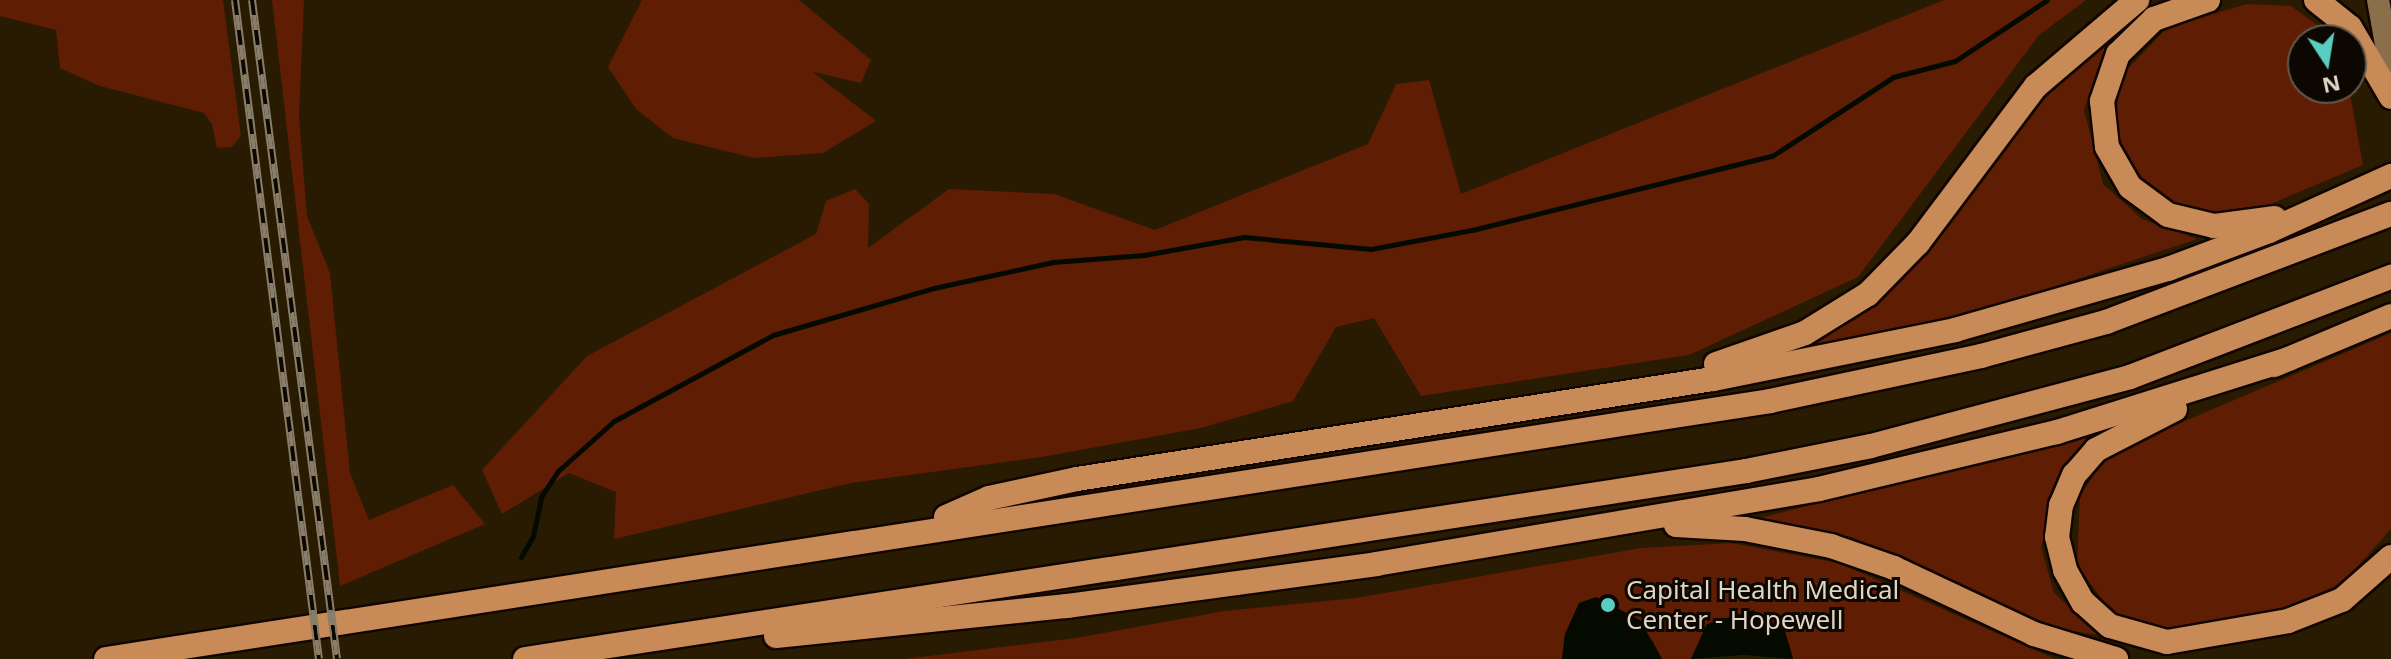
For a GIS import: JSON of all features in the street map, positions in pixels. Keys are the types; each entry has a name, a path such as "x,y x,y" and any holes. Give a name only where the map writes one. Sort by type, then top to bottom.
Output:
{"highway":[{"path":"1487,412 1724,362 1772,347 1838,315 1906,257 2036,86 2137,0"},
{"path":"2208,0 2148,23 2111,67 2102,124 2110,154 2125,181 2161,212 2214,226 2277,218 2360,190"},
{"path":"2316,0 2350,27 2391,97"},
{"path":"919,529 989,498 1062,482 1837,357 2005,317 2207,255 2391,176"},
{"path":"106,659 919,529 1694,414 1911,372 2106,322 2391,214"},
{"path":"525,659 1746,471 1871,446 2130,377 2391,277"},
{"path":"2391,316 2126,432 2086,459 2068,486 2058,517 2059,550 2071,584 2087,607 2117,630 2145,640 2179,641 2316,612 2356,590 2391,557"},
{"path":"557,659 1067,606 1594,530 1819,489 1992,450 2289,359"},
{"path":"1594,530 1708,526 1818,543 1894,568 2051,641 2116,659"}],"main road":[{"path":"2378,0 2391,72"}],"shaded area":[{"path":"0,0 223,0 241,136 232,147 217,148 212,124 204,113 100,86 60,68 56,30 0,16"},
{"path":"272,0 304,0 299,117 307,216 330,273 350,473 369,520 453,485 485,524 340,586"},
{"path":"642,0 799,0 871,60 861,83 813,72 876,121 823,153 754,158 673,138 636,109 608,67"},
{"path":"1944,0 2086,0 2039,35 1858,277 1689,355 1421,396 1374,318 1336,327 1293,401 1201,428 1042,457 851,483 614,539 616,492 569,473 502,514 482,470 587,356 816,234 826,201 855,189 869,204 868,248 949,189 1054,194 1155,230 1368,144 1396,84 1429,80 1461,194"},
{"path":"2247,4 2291,6 2316,24 2287,24 2287,104 2352,104 2363,165 2259,209 2186,213 2136,177 2117,135 2118,79 2168,27"},
{"path":"2107,42 2084,110 2103,184 2142,219 2197,239 1981,311 1800,350 1898,285 2057,82"},
{"path":"2391,333 2391,529 2344,582 2280,611 2157,633 2114,615 2077,566 2080,496 2108,454"},
{"path":"2101,431 2056,489 2041,547 2054,593 2100,635 2035,626 1851,537 1752,520"},
{"name":"Capital Health Medical Center - Hopewell","path":"1731,543 1839,563 2055,659 1793,659 1789,643 1707,624 1691,659 1662,659 1653,641 1565,634 1562,659 904,659 1076,638 1224,611 1356,598 1641,548"},
{"path":"1596,597 1640,620 1662,659 1562,659 1565,634 1579,603"},
{"path":"1753,610 1785,631 1793,659 1744,655 1691,659 1707,624"}],"waterway":[{"path":"521,557 533,536 541,497 558,471 614,421 773,335 934,288 1053,262 1144,255 1244,237 1371,249 1472,230 1772,156 1893,77 1955,61 2047,0"}],"railway":[{"path":"235,0 319,659"},
{"path":"252,0 337,659"}],"place":[{"name":"Capital Health Medical Center - Hopewell","path":"1608,605"}]}
